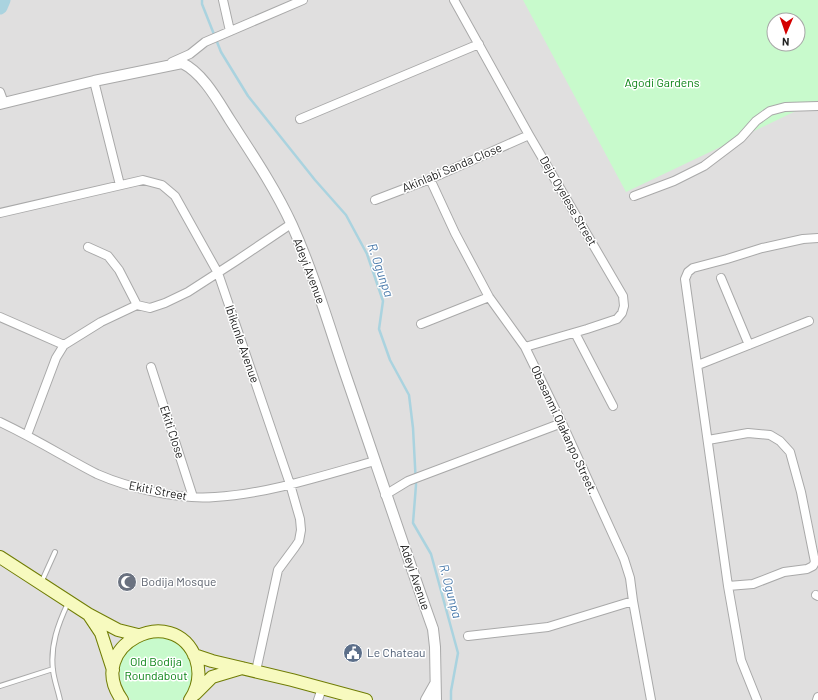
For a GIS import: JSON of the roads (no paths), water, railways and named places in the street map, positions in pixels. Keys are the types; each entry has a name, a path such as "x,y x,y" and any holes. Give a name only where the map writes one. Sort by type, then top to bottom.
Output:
{"main road":[{"path":"0,557 88,614 118,630 138,635"},
{"path":"88,614 101,633 113,670"},
{"path":"122,700 114,683 114,663 121,649 132,639 138,635 149,632 170,634 184,642 194,655 198,664 199,674 198,684 190,700"},
{"path":"194,655 212,661 366,700"},
{"path":"190,700 212,677 243,668"}],"street":[{"path":"223,0 226,32"},
{"path":"163,66 190,54 205,42 226,32 303,0"},
{"name":"Dejo Oyelese Street","path":"454,0 529,135 623,296 624,306 622,313 617,319 525,347"},
{"path":"300,119 479,44"},
{"name":"Adeyi Avenue","path":"2,104 94,81 182,63 189,66 198,74 257,161 291,224 314,281 433,629 435,647 436,700"},
{"path":"94,81 120,185"},
{"path":"0,92 2,104"},
{"path":"634,196 704,166 741,138 756,121 770,111 785,107 818,106"},
{"name":"Akinlabi Sanda Close","path":"375,200 430,179 529,135"},
{"name":"Obasanmi Olakanpo Street.","path":"430,179 455,233 489,297 525,347 562,423 624,559 630,578 632,601 651,700"},
{"name":"Ibikunle Avenue","path":"0,213 143,180 162,185 175,196 218,273 290,484 300,519 301,530 299,541 278,570 256,671"},
{"path":"27,435 56,358 64,345 101,322 137,305 150,308 165,303 188,292 291,224"},
{"path":"758,700 741,660 728,586 685,279 688,272 693,268 762,248 803,239 818,238"},
{"path":"88,247 108,256 119,270 137,305"},
{"path":"721,278 749,345"},
{"path":"421,324 489,297"},
{"path":"0,317 64,345"},
{"path":"698,365 809,321"},
{"path":"575,333 613,406"},
{"name":"Ekiti Close","path":"151,367 193,497"},
{"name":"Ekiti Street","path":"0,422 96,473 123,484 178,496 214,497 241,495 290,484 375,461"},
{"path":"386,495 408,481 562,423"},
{"path":"708,440 748,433 770,435 780,441 790,452 815,562 813,566 784,572 753,584 728,586"},
{"path":"468,636 548,627 632,601"},
{"name":"Adeyi Avenue","path":"426,700 435,684"},
{"path":"318,700 322,688"}],"lane":[{"path":"41,583 55,552"},
{"path":"60,700 52,669 53,643 59,622 69,601"},
{"path":"0,686 52,669"}],"waterway":[{"path":"0,7 3,0"},
{"name":"R. Ogunpa","path":"202,0 202,4 221,52 248,96 315,180 346,215 367,254 383,301 379,329 390,360 409,395 413,428 416,485 413,523 431,554 458,653 451,691 451,700"}],"place":[{"name":"Bodija Mosque","path":"127,582"},
{"name":"Le Chateau","path":"353,653"}],"park label":[{"name":"Agodi Gardens","path":"662,83"},
{"name":"Old Bodija Roundabout","path":"156,669"}]}
